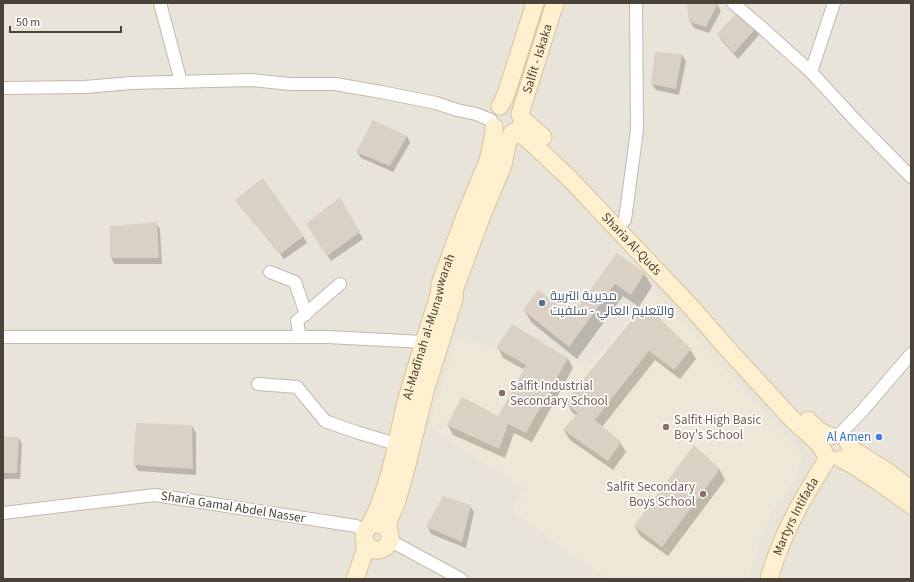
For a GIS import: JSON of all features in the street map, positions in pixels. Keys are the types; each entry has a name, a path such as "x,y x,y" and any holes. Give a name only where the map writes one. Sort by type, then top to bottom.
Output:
{"main road":[{"name":"Salfit - Iskaka","path":"495,118 507,91 535,3"},
{"name":"Salfit - Iskaka","path":"517,124 555,3"},
{"path":"508,104 516,108 517,124 506,134 501,133 496,130 495,118 508,104"},
{"name":"Al-Madīnah al-Munawwarah","path":"355,579 365,551 366,534 381,499 411,383 439,295 440,284 466,213 488,161 494,133 495,118"},
{"name":"Al-Madīnah al-Munawwarah","path":"366,579 376,555 387,540 388,525 402,484 426,388 454,299 455,288 480,218 503,165 507,145 517,124"},
{"name":"Sharia Al-Quds","path":"517,124 554,146 626,220 809,421 825,435 839,438 853,450 888,472 911,489"},
{"name":"Sharia Al-Quds","path":"517,124 522,134 570,179 686,302 791,418 831,456 851,464 911,505"},
{"path":"839,438 849,447 846,456 831,456 824,443 827,439 839,438"},
{"name":"Martyrs Intifada","path":"769,579 778,550 793,518 812,483 831,456"},
{"path":"380,524 386,528 387,540 378,549 374,549 367,545 366,534 372,525 380,524"}],"street":[{"path":"160,3 181,82"},
{"path":"626,220 637,130 636,3"},
{"path":"733,3 811,72 856,121 911,177"},
{"path":"811,72 834,3"},
{"path":"3,88 85,87 131,83 252,80 290,84 335,84 381,92 495,118"},
{"path":"270,272 295,282 306,314"},
{"path":"300,337 297,321 340,284"},
{"path":"3,337 327,337 424,342"},
{"path":"839,438 911,354"},
{"path":"258,384 297,387 324,421 396,444"},
{"name":"Sharia Gamal Abdel Nasser","path":"3,513 155,495 356,526 366,534"},
{"path":"387,540 462,579"}],"shaded area":[{"path":"3,3 911,3 911,579 3,579"},
{"path":"653,290 803,455 793,481 773,511 762,535 748,579 606,579 592,567 578,559 511,509 527,490 429,426 457,337 496,348 512,324 586,369"}],"building":[{"path":"687,3 718,3 706,27 689,22"},
{"path":"737,13 756,28 734,53 717,34"},
{"path":"655,52 682,54 676,89 651,84"},
{"path":"373,120 407,136 390,166 356,152"},
{"path":"263,178 304,236 280,254 235,200"},
{"path":"340,197 360,232 327,256 306,224"},
{"path":"157,222 159,258 110,258 110,226"},
{"name":"مديرية التربية والتعليم العالي - سلفيت","path":"617,253 645,273 631,295 615,284 569,347 523,310 538,290 572,315"},
{"path":"645,304 691,349 674,370 649,351 595,420 621,442 608,461 563,430 578,413 565,402"},
{"name":"Salfit Industrial Secondary School","path":"512,324 568,358 526,433 508,424 499,449 447,425 462,397 498,416 526,365 496,348"},
{"path":"136,423 192,425 193,469 133,465"},
{"path":"3,437 19,437 17,473 3,473"},
{"name":"Salfit Secondary Boys School","path":"694,445 720,469 662,547 634,526"},
{"path":"443,496 471,505 462,542 426,527"}],"place":[{"name":"مديرية التربية والتعليم العالي - سلفيت","path":"542,303"},
{"name":"Salfit Industrial Secondary School","path":"502,393"},
{"name":"Salfit High Basic Boy's School","path":"666,427"},
{"name":"Al Amen","path":"879,437"},
{"name":"Salfit Secondary Boys School","path":"703,494"}]}
